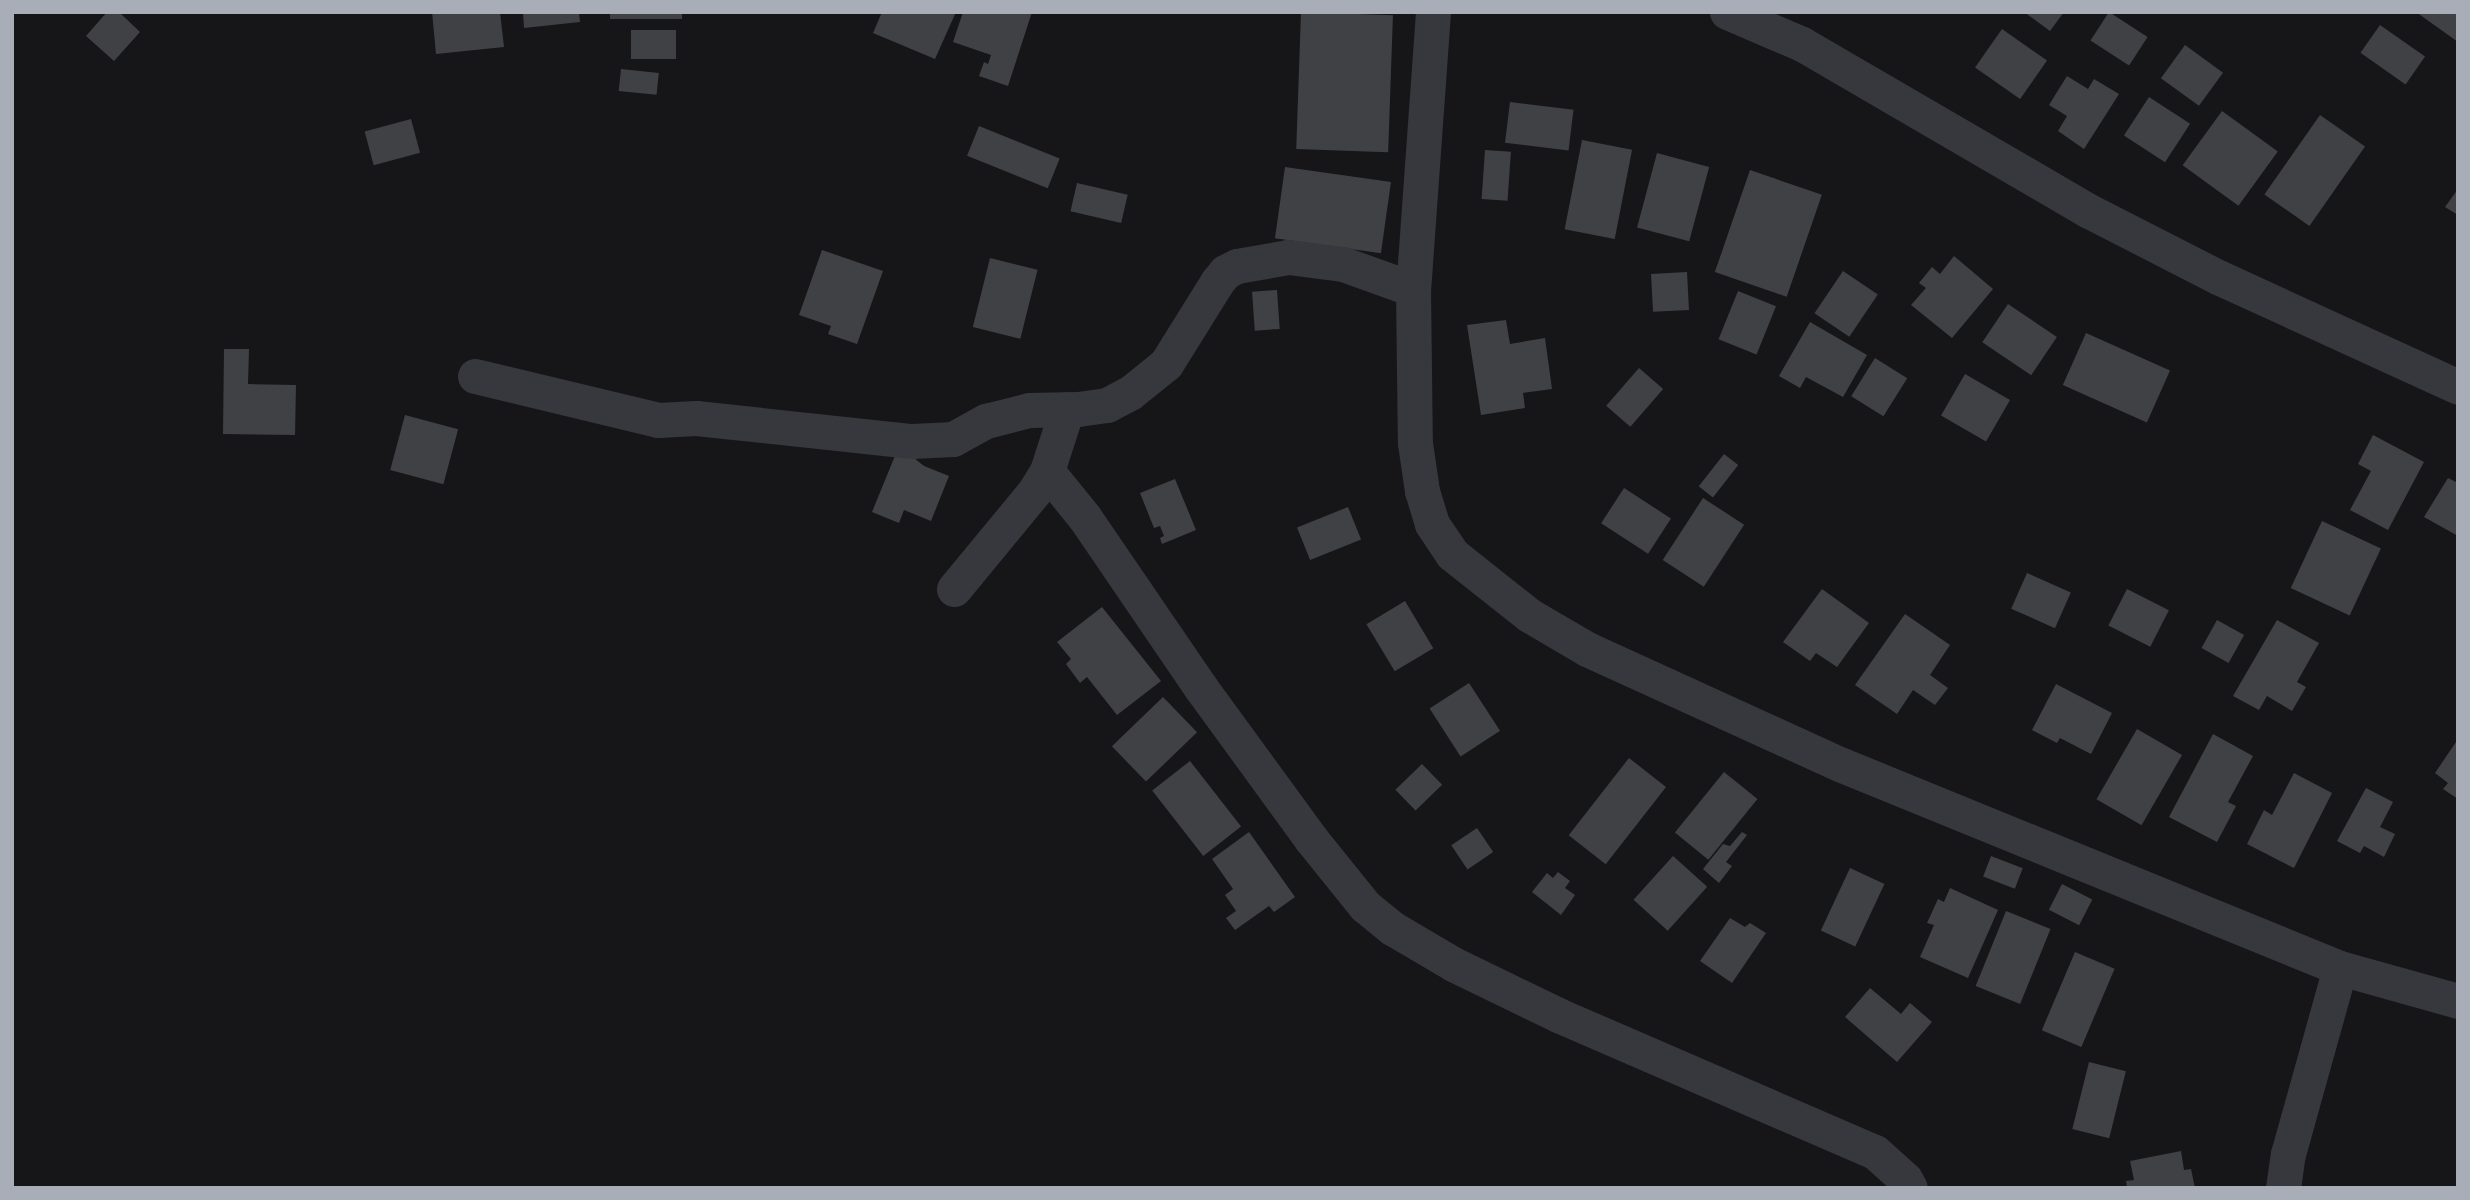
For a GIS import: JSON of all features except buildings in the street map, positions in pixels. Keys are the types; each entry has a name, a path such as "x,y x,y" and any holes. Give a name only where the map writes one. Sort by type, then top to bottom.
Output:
{"street":[{"path":"1433,12 1413,289 1415,443 1422,491 1433,524 1452,554 1490,587 1587,649 1842,765 2340,968 2458,1001"},
{"path":"1727,12 1802,44 2089,211 2206,271 2458,387"},
{"path":"475,376 658,420 696,418 912,441 953,439 986,421 1029,410 1107,405 1156,375 1176,351 1198,309 1217,282 1225,272 1237,266 1260,260 1301,259 1343,264 1413,289"},
{"path":"954,589 1034,492 1046,471 1067,409"},
{"path":"1046,471 1085,518 1201,688 1318,848 1347,886 1383,920 1453,964 1558,1015 1875,1152 1905,1179 1910,1188"},
{"path":"2283,1188 2288,1154 2340,968"}]}
